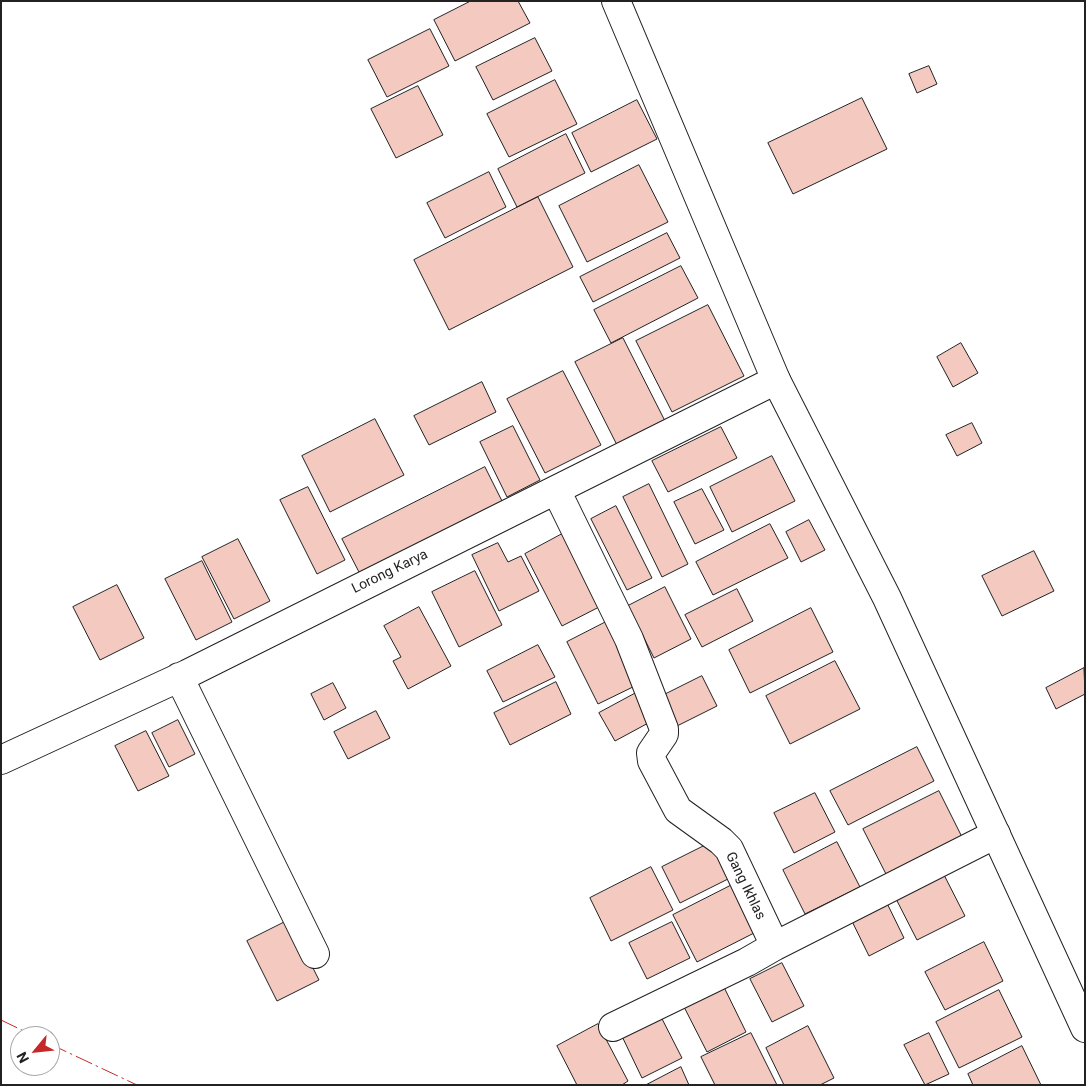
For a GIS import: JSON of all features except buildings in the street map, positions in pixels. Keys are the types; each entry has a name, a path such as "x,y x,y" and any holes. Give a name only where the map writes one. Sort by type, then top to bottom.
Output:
{"street":[{"path":"616,1 776,380 887,598 1085,1028"},
{"name":"Lorong Karya","path":"1,760 191,671 776,380"},
{"name":"Gang Ikhlas","path":"556,490 629,639 664,729 664,734 651,753 652,761 678,810 729,849 775,946"},
{"path":"191,671 314,954"},
{"path":"614,1028 996,834"}],"power":[{"path":"1,1020 13,1026"},
{"path":"60,1049 137,1085"}]}
